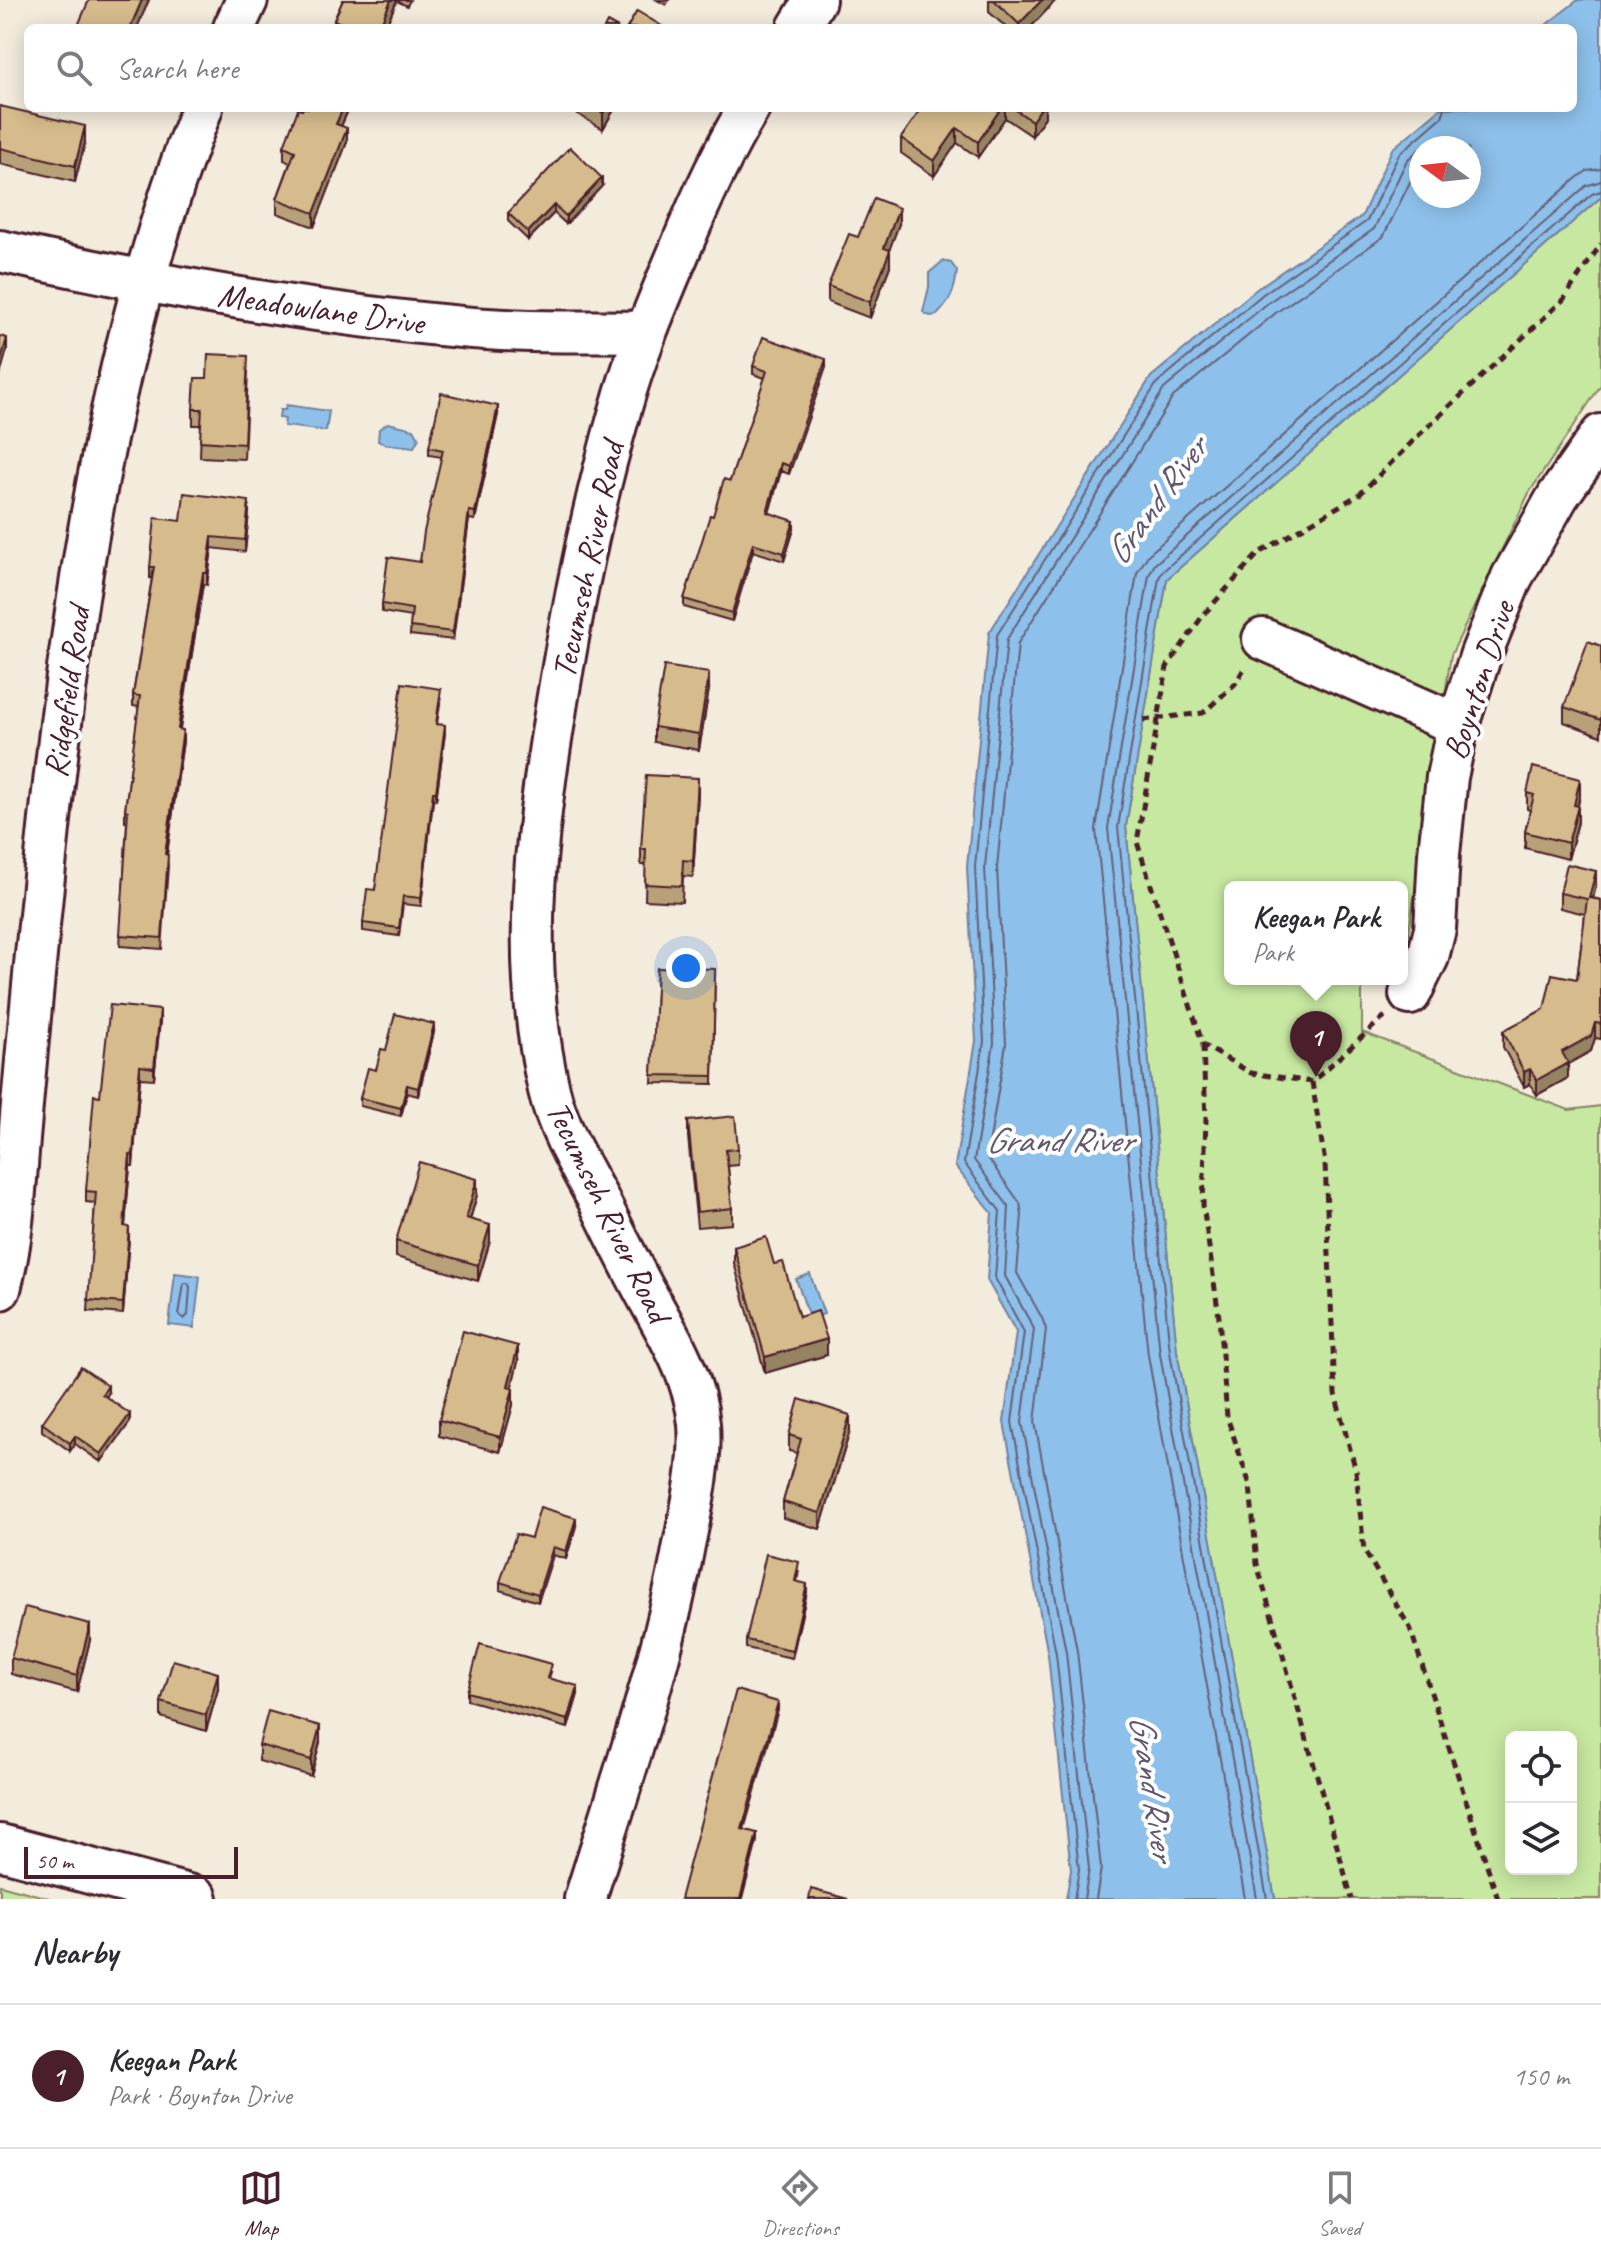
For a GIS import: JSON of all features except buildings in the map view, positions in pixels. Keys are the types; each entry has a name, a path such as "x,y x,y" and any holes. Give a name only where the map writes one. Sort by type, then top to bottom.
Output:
{"main road":[{"path":"0,1847 195,1899"}],"street":[{"path":"236,24 247,0"},
{"path":"800,24 815,0"},
{"name":"Ridgefield Road","path":"0,1289 12,1216 51,803 85,554 113,408 144,283 200,112"},
{"name":"Tecumseh River Road","path":"585,1899 655,1672 668,1619 693,1499 699,1422 679,1350 567,1139 549,1092 536,1004 531,894 540,800 574,603 619,411 645,332 697,208 746,112"},
{"name":"Meadowlane Drive","path":"0,251 144,283 357,316 453,327 645,332"},
{"name":"Boynton Drive","path":"1410,994 1428,957 1435,929 1447,777 1458,725 1481,654 1512,577 1558,496 1601,435"},
{"path":"1263,639 1458,725"}],"path":[{"path":"1352,1899 1257,1564 1250,1485 1227,1417 1219,1317 1203,1205 1206,1119 1203,1045 1137,842 1167,667 1204,614 1259,553 1360,494 1563,300 1601,244"},
{"path":"1143,720 1203,713 1235,684 1263,639"},
{"path":"1312,1082 1410,994"},
{"path":"1203,1045 1251,1073 1312,1082"},
{"path":"1312,1082 1325,1163 1335,1394 1356,1471 1364,1550 1410,1628 1498,1899"}],"green space":[{"path":"1601,197 1601,385 1529,493 1451,655 1408,938 1408,881 1224,881 1224,985 1362,985 1362,1032 1569,1110 1601,1106 1601,1899 1275,1899 1177,1351 1126,826 1167,579"},
{"path":"0,1885 52,1899 0,1899"}],"water":[{"name":"Grand River","path":"1578,0 1601,0 1601,197 1167,579 1126,826 1177,1351 1275,1899 1066,1899 1071,1870 1048,1655 1004,1422 1016,1332 987,1280 992,1213 955,1166 976,1041 967,867 989,633 1151,377 1258,288 1362,216 1392,149 1436,112 1577,112 1577,24 1547,24"},
{"path":"943,261 951,263 957,271 955,284 946,305 937,315 930,316 923,312 929,273"},
{"path":"286,405 329,411 326,431 284,426 285,419 279,418 280,410 285,410"},
{"path":"388,423 414,429 419,438 414,447 378,441 379,429"},
{"path":"175,1273 200,1276 194,1328 169,1325"},
{"path":"810,1274 824,1314 810,1319 796,1279"}],"place":[{"name":"Keegan Park","path":"1316,1077"}]}
